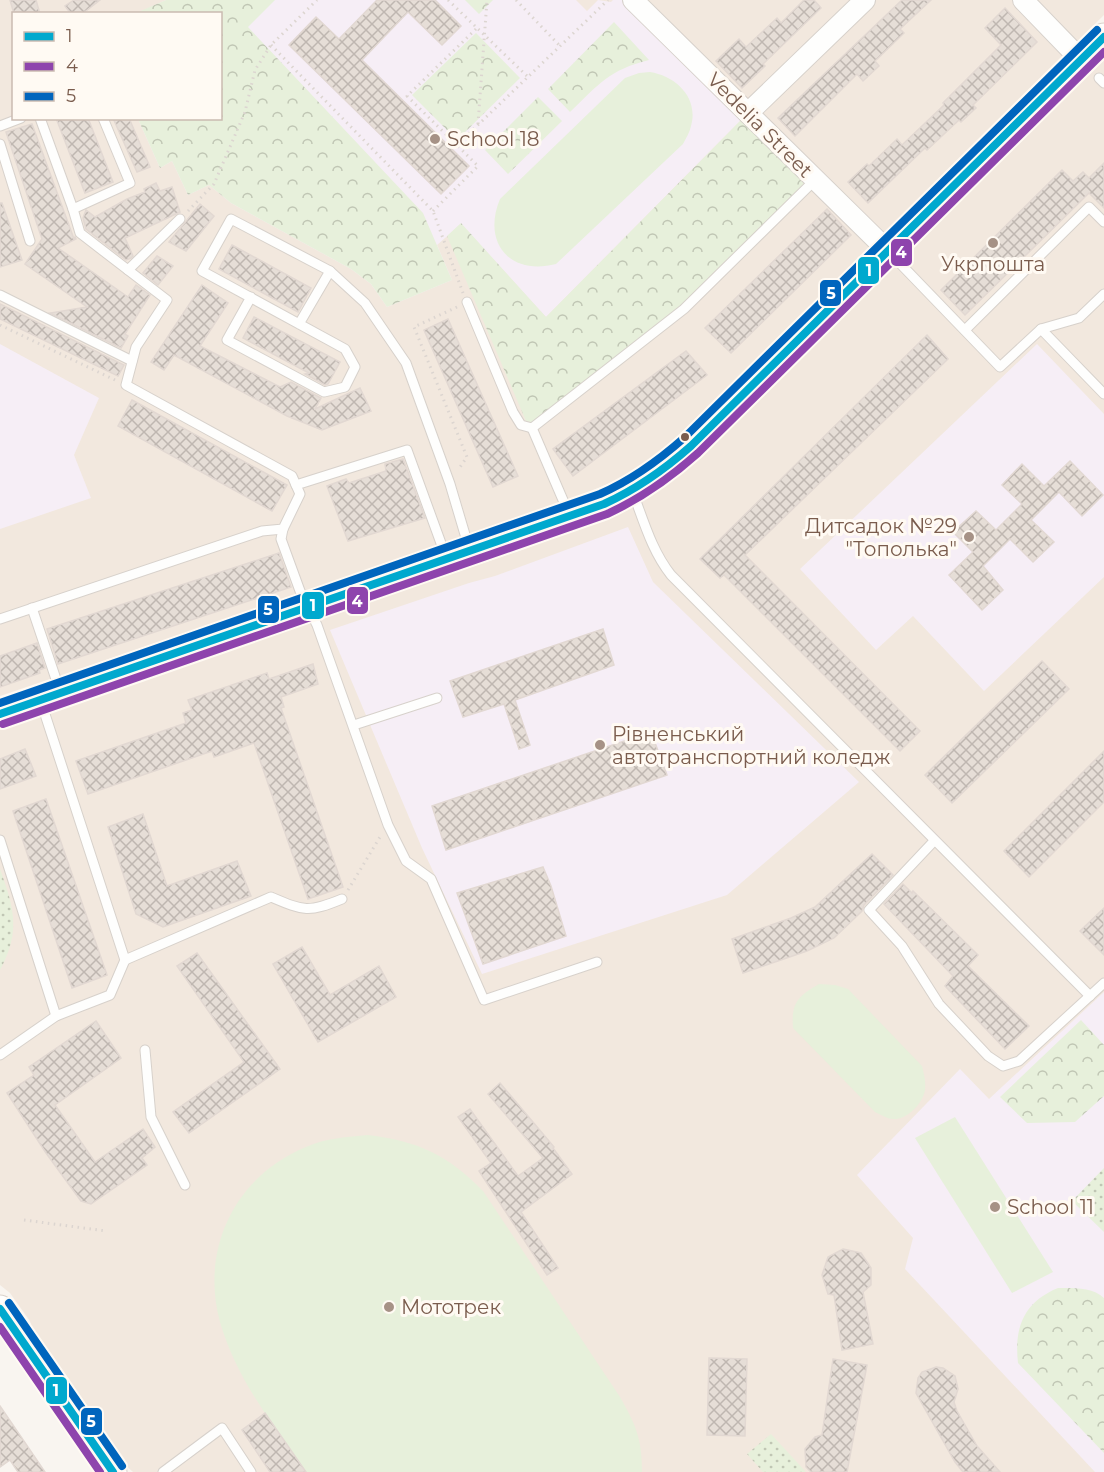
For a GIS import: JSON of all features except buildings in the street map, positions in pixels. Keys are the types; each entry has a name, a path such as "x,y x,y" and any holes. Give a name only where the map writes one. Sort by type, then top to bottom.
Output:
{"main road":[{"path":"0,714 459,556 569,517 632,491 666,468 691,446 887,250 1095,74 1104,38"},
{"path":"4,1325 113,1472"}],"street":[{"name":"Vedelia Street","path":"633,0 887,250"},
{"path":"748,113 865,0"},
{"path":"1023,0 1095,74"}],"lane":[{"path":"0,126 16,120"},
{"path":"41,120 80,233 166,300 136,347 126,385 292,476 300,494 283,529 282,539 308,608 317,625 388,825 406,861 431,879 484,1000 597,962"},
{"path":"73,209 130,183 104,120"},
{"path":"0,144 30,242"},
{"path":"532,428 684,309 816,179"},
{"path":"965,330 1089,207 1104,222"},
{"path":"128,270 180,219"},
{"path":"251,297 227,340 324,392 345,387 355,367 345,349 251,297 202,271 231,219 330,271 365,303 406,363 450,484 459,556"},
{"path":"887,250 1000,367 1041,328 1079,318 1104,294"},
{"path":"300,324 330,271"},
{"path":"0,296 132,361"},
{"path":"467,302 513,412 521,425 532,428"},
{"path":"1041,328 1104,394"},
{"path":"532,428 569,517"},
{"path":"296,485 407,450 459,556"},
{"path":"632,491 653,548 671,575 934,842 1090,996"},
{"path":"0,619 262,531 283,529"},
{"path":"0,1055 56,1016 110,995 126,960 50,697 32,608"},
{"path":"354,725 437,698"},
{"path":"0,840 56,1016"},
{"path":"934,842 869,910 902,946 939,1004 988,1056 1004,1066 1019,1061 1104,983"},
{"path":"126,960 271,897 298,909 319,908 342,899"},
{"path":"145,1050 151,1117 185,1185"},
{"path":"163,1472 222,1428 251,1472"}],"path":[{"path":"180,219 214,184 245,112 255,70 271,45 317,0"},
{"path":"448,0 528,77"},
{"path":"478,125 487,0"},
{"path":"516,0 560,46"},
{"path":"456,146 608,0"},
{"path":"433,211 478,166 407,96 477,28"},
{"path":"271,45 433,211 467,302 414,327 467,457 450,484"},
{"path":"0,325 126,385"},
{"path":"342,899 388,825"},
{"path":"24,1220 106,1231"}],"shaded area":[{"path":"0,0 1104,0 1104,15 681,434 661,452 617,480 546,510 0,696"},
{"name":"School 18","path":"166,0 576,0 587,11 598,0 611,2 630,0 746,115 546,317 461,224 437,245 452,280 387,307 371,284 351,269 231,203 209,185 188,195 172,161 160,168 138,120 222,120 222,12 140,12"},
{"path":"1104,58 1104,1472 133,1472 122,1462 33,1333 30,1321 10,1293 0,1285 0,730 177,667 525,549 627,509 653,495 695,461"},
{"path":"0,344 99,398 74,455 91,498 0,529"},
{"name":"Дитсадок №29 \"Тополька\"","path":"1037,344 1104,414 1104,577 984,691 913,616 876,650 800,569"},
{"name":"Рівненський автотранспортний коледж","path":"628,527 653,582 859,782 727,895 482,974 422,848 330,630 495,576"},
{"name":"School 11","path":"1104,992 1104,1472 1095,1472 905,1269 913,1238 857,1175 960,1069 989,1099"}],"green space":[{"path":"166,0 275,0 248,27 423,213 452,280 387,307 371,284 351,269 231,203 209,185 188,195 172,161 160,168 138,120 222,120 222,12 138,12"},
{"path":"465,0 493,0 479,14"},
{"path":"614,22 649,60 614,73 570,112 548,89"},
{"path":"476,33 520,78 457,140 412,95"},
{"path":"650,72 660,74 677,83 692,106 693,116 690,130 683,144 556,264 525,265 513,260 497,242 495,215 500,199 625,78"},
{"path":"538,97 562,121 508,174 485,150"},
{"path":"746,115 811,179 682,307 532,423 526,421 447,236 461,223 546,317"},
{"path":"0,869 12,908 13,931 7,956 0,970"},
{"path":"819,984 848,989 922,1066 925,1091 916,1107 907,1115 893,1119 875,1112 793,1028 793,1012 797,1001"},
{"path":"1081,1020 1104,1045 1104,1096 1075,1122 1027,1123 1000,1097"},
{"path":"955,1117 1053,1272 1012,1293 915,1138"},
{"name":"Мототрек","path":"368,1135 402,1141 431,1152 457,1168 483,1191 620,1397 637,1433 641,1450 642,1472 306,1472 257,1400 227,1343 215,1295 215,1268 220,1242 229,1218 242,1196 260,1176 281,1160 306,1147 337,1138"},
{"path":"1104,1168 1104,1232 1072,1201"},
{"path":"1058,1288 1089,1290 1104,1298 1104,1453 1018,1363 1018,1338 1024,1317 1037,1301"},
{"path":"771,1434 806,1472 763,1472 747,1454"}],"transit line":[{"name":"5","path":"0,703 600,494 634,476 684,438 1097,30"},
{"name":"1","path":"0,714 604,504 639,485 691,446 1104,37"},
{"name":"4","path":"3,724 607,514 644,494 698,453 1104,52"},
{"name":"5","path":"9,1303 122,1466"},
{"name":"1","path":"0,1309 113,1472"},
{"name":"4","path":"0,1327 100,1472"}],"place":[{"name":"School 18","path":"435,139"},
{"name":"Укрпошта","path":"993,243"},
{"name":"Дитсадок №29 \"Тополька\"","path":"969,537"},
{"name":"Рівненський автотранспортний коледж","path":"600,745"},
{"name":"School 11","path":"995,1207"},
{"name":"Мототрек","path":"389,1307"}]}
